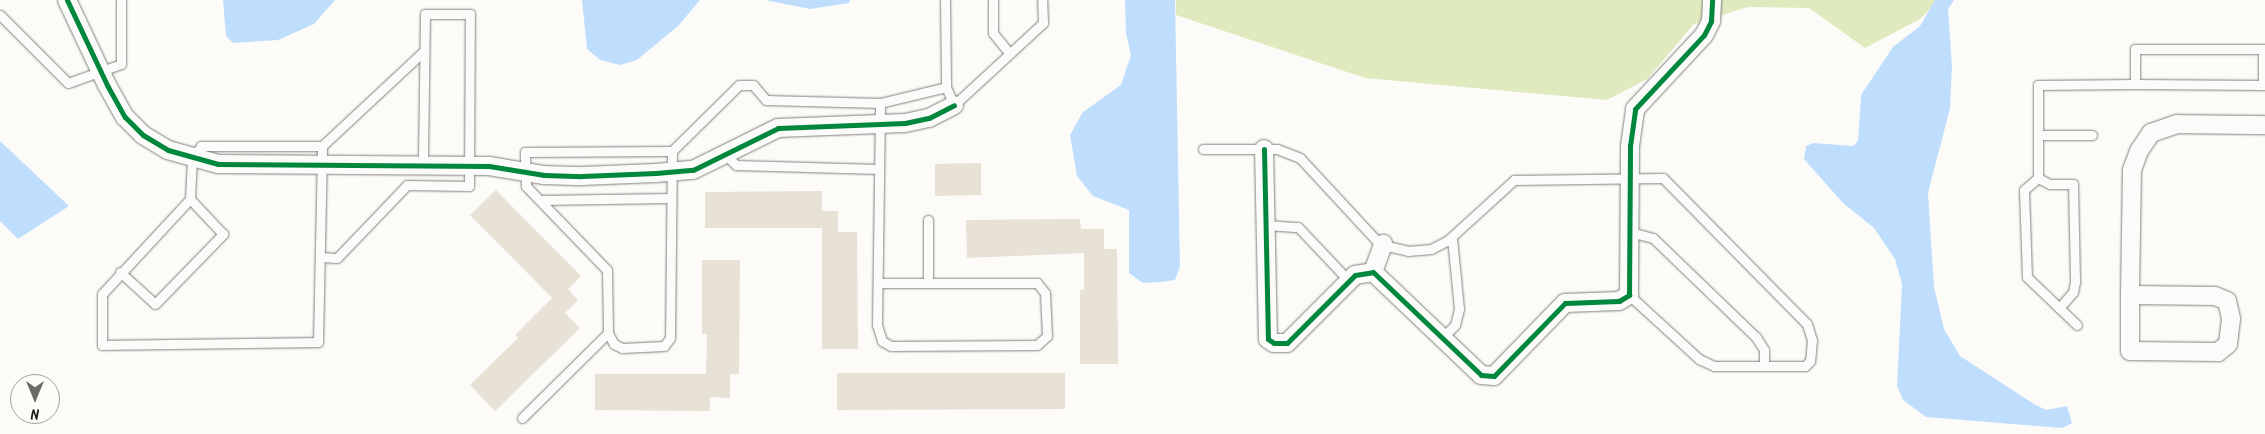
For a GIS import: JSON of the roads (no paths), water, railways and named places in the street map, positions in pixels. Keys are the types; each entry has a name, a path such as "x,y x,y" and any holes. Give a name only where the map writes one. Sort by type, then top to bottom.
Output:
{"street":[{"path":"67,0 100,71 125,117 143,135 192,159 218,164 469,166 582,176 670,172 693,170 778,128 879,123 929,118 954,105"},
{"path":"1373,272 1481,375 1494,376 1565,303 1620,301 1629,295 1632,177 1630,146 1634,109 1704,35 1710,22 1712,0"},
{"path":"2130,295 2215,296 2227,301 2231,319 2228,344 2218,352 2130,351 2130,295 2132,170 2139,151 2151,133 2177,124 2265,125"},
{"path":"1264,150 1268,338 1274,343 1287,343 1355,275 1373,272"},
{"path":"1373,272 1383,244"}],"lane":[{"path":"0,16 68,83 121,64 121,0"},
{"path":"945,0 946,87 954,105 1043,23 1042,0"},
{"path":"993,0 993,34 1009,53"},
{"path":"320,257 337,258 407,185 469,186 470,14 425,14 423,165"},
{"path":"2077,326 2027,277 2024,190 2038,178 2038,84 2135,84 2264,84 2264,49 2135,49 2135,84"},
{"path":"322,146 318,342 102,345 102,294 120,272 190,199 192,159 201,146 322,146 424,51"},
{"path":"672,151 525,152 526,186 607,270 608,332 614,344 622,348 664,346 670,338 670,172 672,151 739,85 753,85 766,100 880,103 946,87"},
{"path":"878,283 1037,284 1045,293 1047,336 1037,345 891,346 882,341 877,325 880,103"},
{"path":"2038,135 2092,135"},
{"path":"1203,149 1277,150 1300,158 1383,244 1408,251 1431,249 1452,237 1514,180 1662,178 1808,324 1812,340 1810,361 1805,366 1714,366 1699,359 1629,295"},
{"path":"725,154 736,165 879,169"},
{"path":"2038,178 2050,184 2073,184 2075,282 2073,292 2059,308"},
{"path":"540,200 670,198"},
{"path":"120,272 155,304 223,234 190,199"},
{"path":"928,220 928,284"},
{"path":"1266,225 1298,227 1349,281"},
{"path":"1630,232 1653,238 1756,337 1764,350 1764,366"},
{"path":"1442,338 1454,326 1459,309 1452,237"},
{"path":"522,418 608,332"}],"water":[{"path":"223,0 335,0 314,24 278,40 233,43 226,36"},
{"path":"582,0 700,0 679,25 637,60 620,65 600,60 587,49"},
{"path":"765,0 850,0 849,3 810,9"},
{"path":"1125,0 1175,0 1180,267 1175,280 1143,283 1129,273 1129,210 1093,196 1077,176 1070,135 1083,112 1121,85 1131,55 1126,33"},
{"path":"1935,0 1954,0 1948,9 1952,66 1950,108 1928,193 1934,287 1944,329 1960,356 2034,404 2046,410 2067,406 2072,423 2062,428 1926,417 1903,400 1897,386 1902,284 1895,259 1874,228 1843,203 1804,159 1806,146 1813,143 1853,146 1858,141 1861,95 1893,47 1920,26"},
{"path":"0,141 69,206 18,239 0,221"}]}
